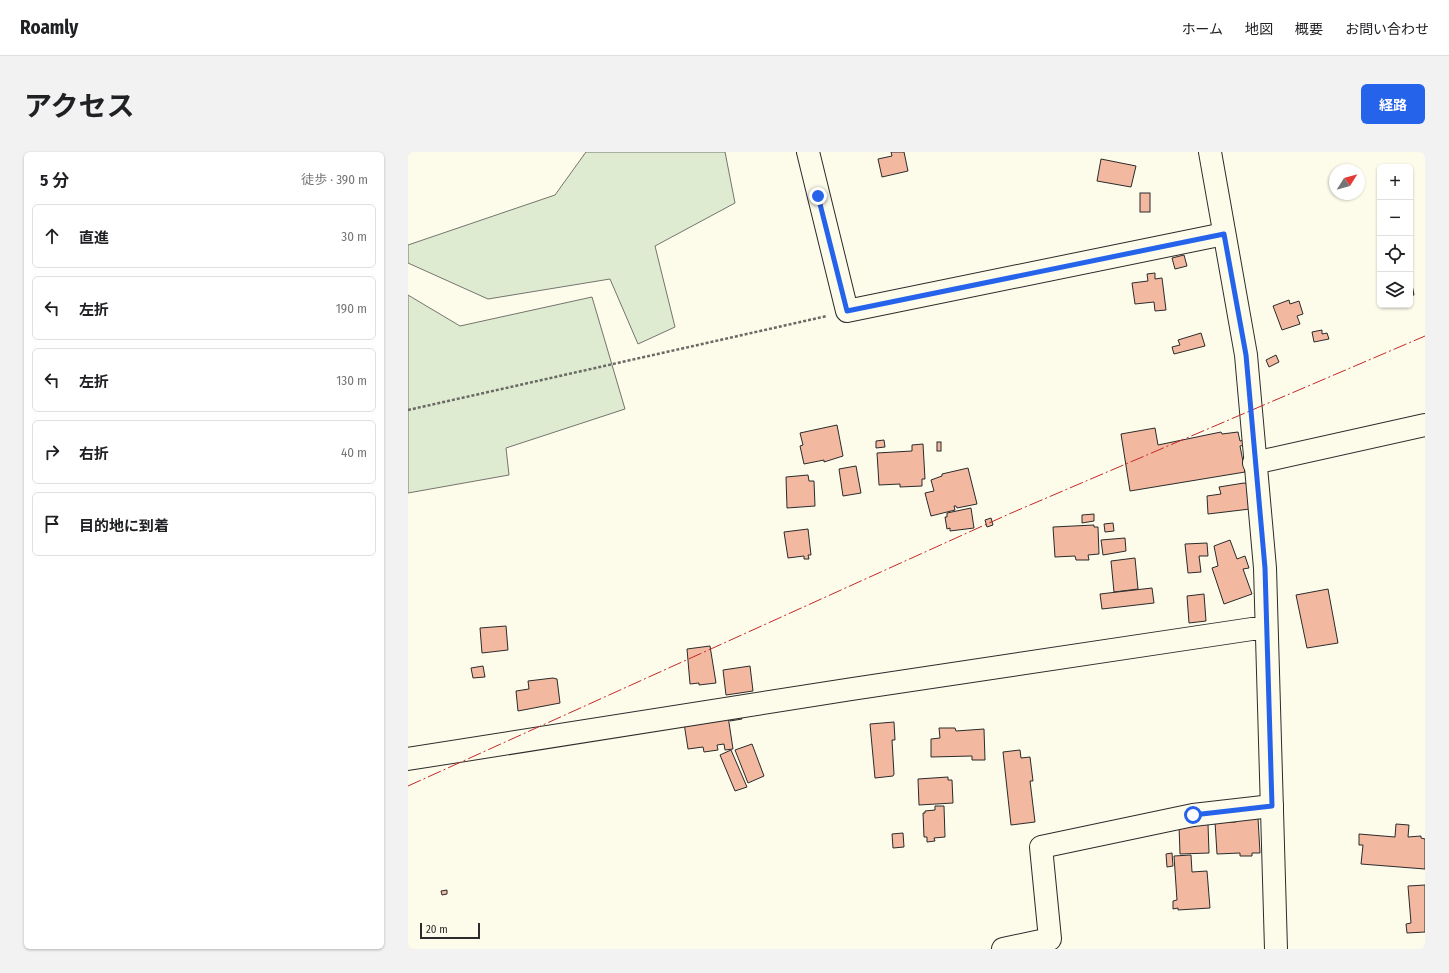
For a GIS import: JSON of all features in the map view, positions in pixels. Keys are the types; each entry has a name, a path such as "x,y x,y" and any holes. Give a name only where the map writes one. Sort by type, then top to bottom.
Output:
{"street":[{"path":"808,152 847,311 1224,234"},
{"path":"1210,152 1246,355 1254,463 1265,568 1276,949"},
{"path":"1254,463 1425,425"},
{"path":"408,759 1252,629 1266,629"},
{"path":"1003,949 1050,939 1041,847 1193,815 1272,806"}],"path":[{"path":"408,410 847,311"}],"green space":[{"path":"586,152 725,152 735,203 655,246 675,327 638,344 610,279 488,299 408,263 408,245 555,195"},
{"path":"408,295 460,326 592,297 625,409 506,448 509,475 408,493"}],"building":[{"path":"891,152 904,152 908,171 882,177 878,159 892,156"},
{"path":"1101,159 1136,166 1131,187 1097,181"},
{"path":"1140,193 1150,193 1150,212 1140,212"},
{"path":"1184,255 1187,266 1175,269 1172,258"},
{"path":"1155,273 1155,279 1162,278 1166,310 1155,311 1154,302 1135,304 1132,283 1148,281 1147,274"},
{"path":"1289,300 1290,304 1299,301 1303,314 1297,316 1300,324 1282,330 1273,306"},
{"path":"1322,330 1322,334 1327,333 1329,339 1314,342 1312,332"},
{"path":"1201,333 1205,346 1174,354 1172,347 1180,345 1178,340"},
{"path":"1276,355 1279,362 1269,367 1266,360"},
{"path":"837,425 843,456 824,462 824,460 804,464 800,446 803,445 800,433"},
{"path":"1155,428 1158,445 1221,432 1222,434 1238,432 1240,441 1244,440 1245,445 1240,446 1245,472 1130,491 1121,434"},
{"path":"884,440 885,447 876,448 876,441"},
{"path":"937,442 941,442 941,451 937,451"},
{"path":"923,444 925,479 922,479 922,486 900,487 900,484 879,485 877,453 912,451 912,445"},
{"path":"856,466 861,493 843,496 839,469"},
{"path":"968,468 977,504 957,508 954,506 955,510 931,516 925,493 934,491 931,480 942,476 942,474"},
{"path":"808,475 809,481 814,481 815,506 787,508 786,477"},
{"path":"1244,483 1248,484 1250,509 1208,514 1207,496 1221,494 1219,487"},
{"path":"971,508 974,528 950,531 950,528 947,529 945,517 947,517 947,513"},
{"path":"1094,514 1094,521 1082,523 1082,515"},
{"path":"991,518 993,525 987,527 985,520"},
{"path":"1113,523 1114,531 1105,532 1104,524"},
{"path":"1094,525 1094,527 1098,527 1099,554 1088,555 1089,560 1076,560 1075,556 1055,557 1053,527"},
{"path":"808,529 811,555 808,555 809,559 804,559 804,556 788,558 784,532"},
{"path":"1125,538 1126,551 1103,555 1101,540"},
{"path":"1230,540 1237,559 1245,556 1249,568 1243,569 1252,594 1224,604 1212,568 1218,566 1214,546"},
{"path":"1207,543 1208,556 1199,556 1201,572 1188,573 1185,544"},
{"path":"1135,558 1138,589 1114,592 1111,561"},
{"path":"1152,588 1154,603 1102,609 1100,594"},
{"path":"1328,589 1338,643 1307,648 1296,595"},
{"path":"1204,594 1206,621 1189,623 1187,596"},
{"path":"506,626 508,650 482,653 480,628"},
{"path":"710,646 716,683 699,685 699,683 690,684 687,649"},
{"path":"483,666 485,677 473,678 471,668"},
{"path":"750,666 753,691 726,695 723,670"},
{"path":"553,678 557,679 560,703 518,711 516,691 529,689 528,681"},
{"path":"741,713 742,719 730,721 730,715"},
{"path":"728,716 733,749 725,750 724,744 717,745 718,750 704,752 703,747 688,749 684,723"},
{"path":"894,722 895,740 892,740 894,774 893,776 875,778 870,724"},
{"path":"939,728 955,728 956,731 984,729 985,760 972,760 972,756 931,757 931,739 940,738"},
{"path":"752,744 764,776 748,783 735,750"},
{"path":"731,750 747,787 735,791 720,755"},
{"path":"1020,750 1021,758 1030,757 1033,781 1030,781 1035,822 1011,825 1003,752"},
{"path":"948,777 948,780 952,780 953,803 919,805 918,779"},
{"path":"935,806 944,806 945,837 934,838 935,841 927,842 927,837 924,837 923,813 925,813 925,811 935,810"},
{"path":"1258,818 1260,853 1252,853 1252,856 1240,856 1240,853 1217,854 1215,822 1236,822 1236,819"},
{"path":"1208,824 1209,853 1180,854 1179,825"},
{"path":"1396,824 1409,825 1408,837 1421,836 1421,838 1425,839 1425,869 1361,864 1363,845 1359,845 1359,834 1395,837"},
{"path":"903,833 904,847 893,848 892,834"},
{"path":"1172,853 1173,866 1167,867 1166,854"},
{"path":"1191,855 1192,872 1207,871 1210,908 1173,909 1173,901 1177,900 1174,856"},
{"path":"1425,885 1425,932 1407,933 1406,924 1411,923 1408,886"},
{"path":"447,890 447,894 442,895 441,891"}],"power":[{"path":"408,786 1009,514 1425,336"}],"route":[{"path":"818,196 847,311 1224,234 1246,355 1254,463 1265,568 1272,806 1193,815"}]}
